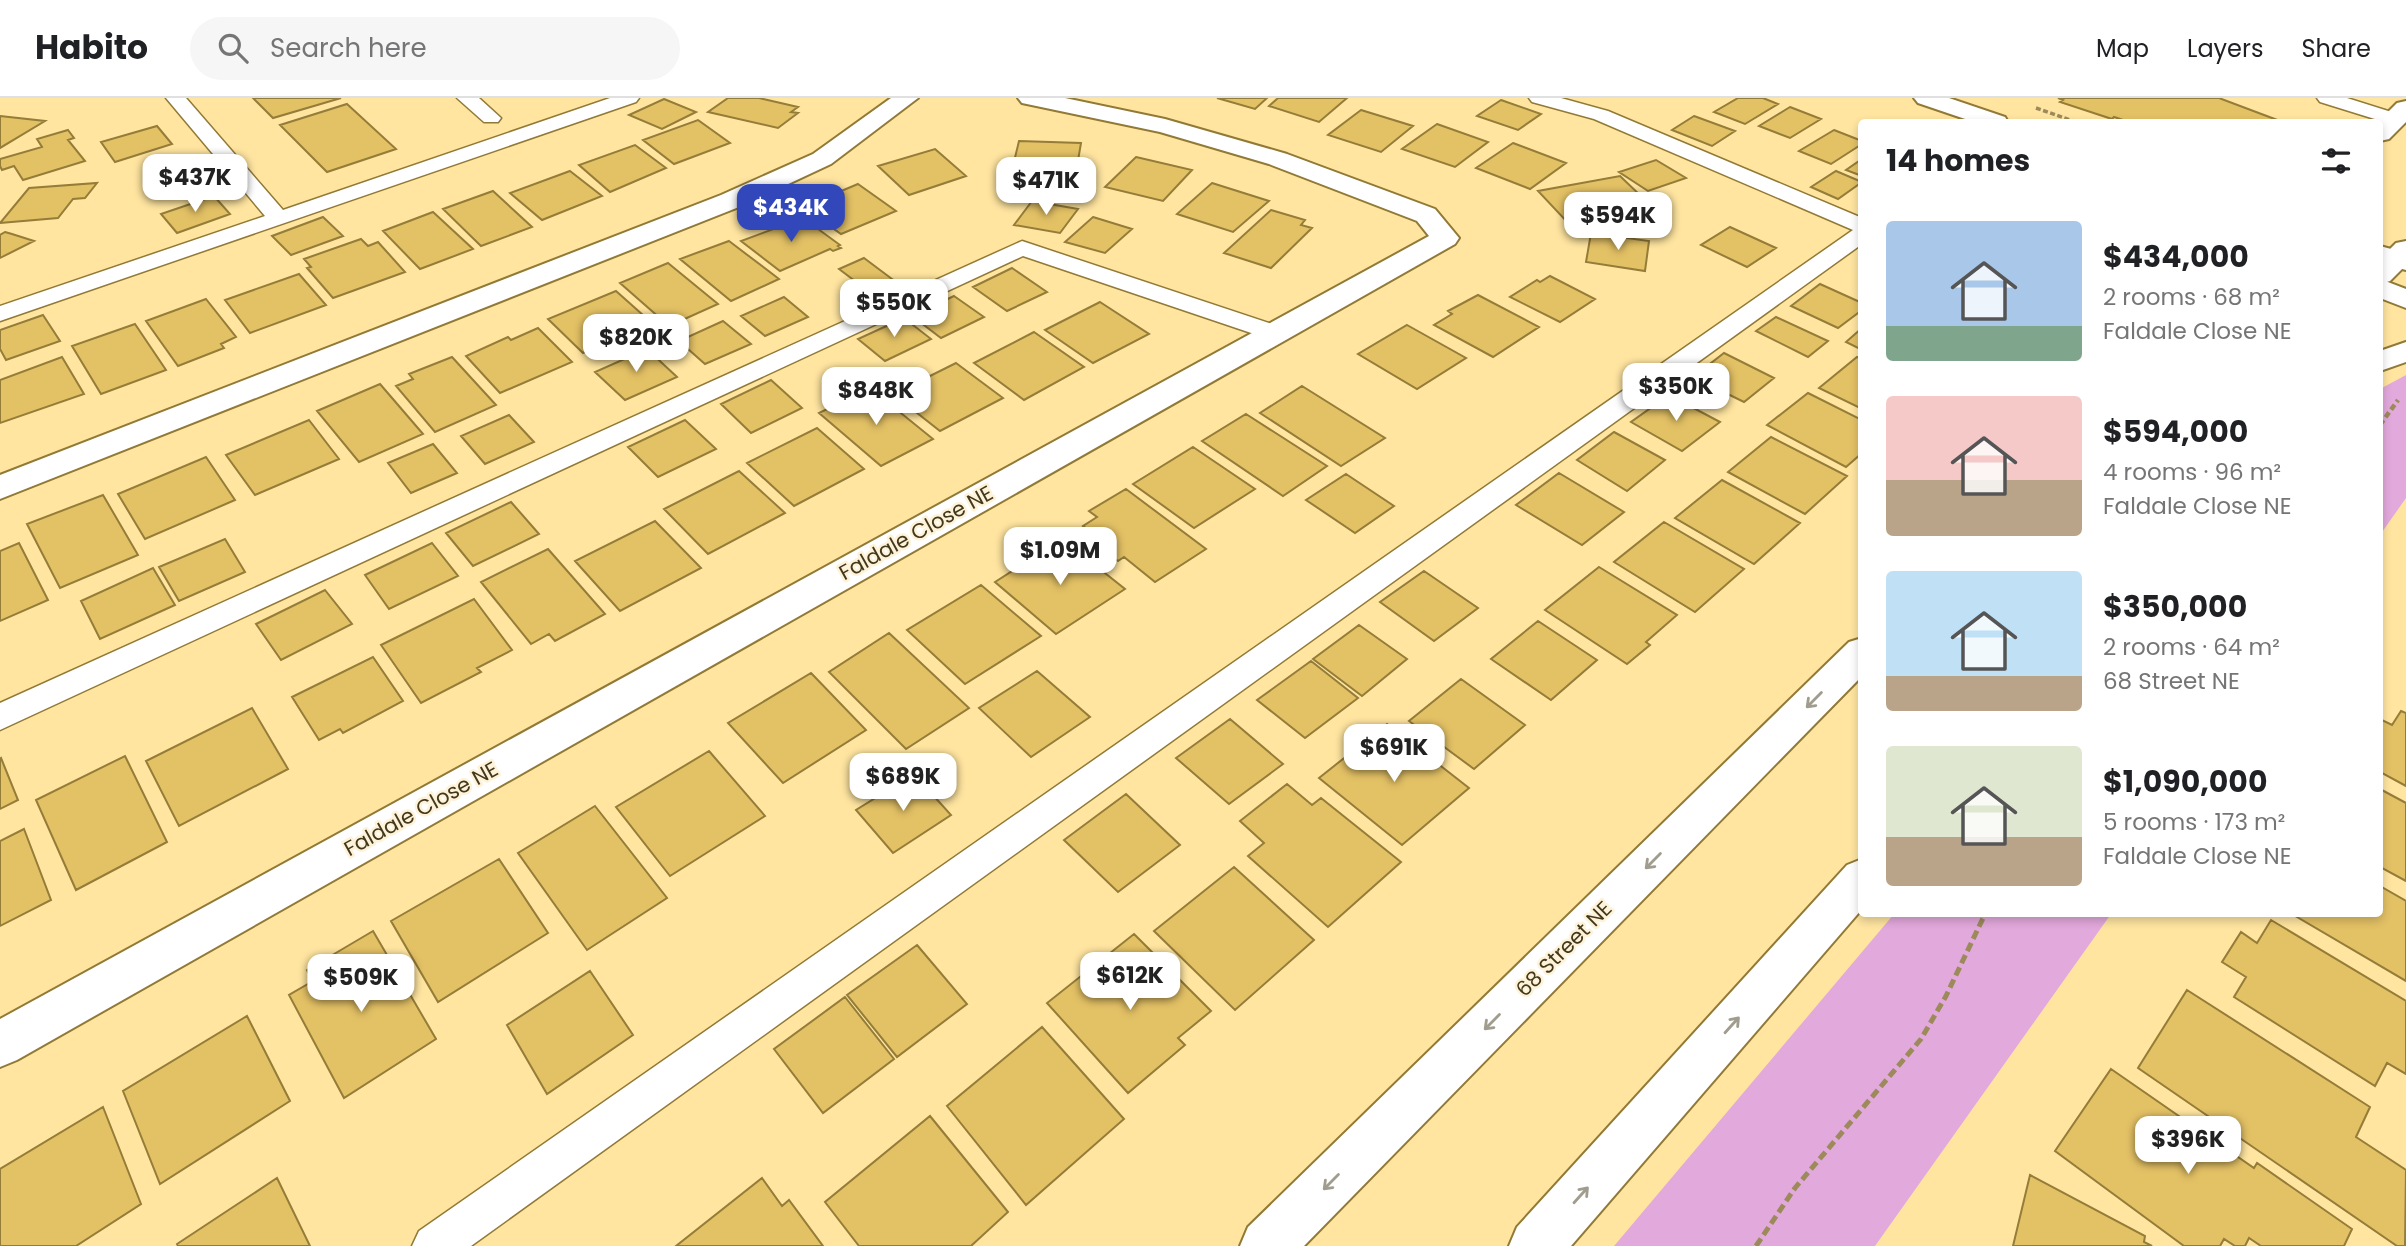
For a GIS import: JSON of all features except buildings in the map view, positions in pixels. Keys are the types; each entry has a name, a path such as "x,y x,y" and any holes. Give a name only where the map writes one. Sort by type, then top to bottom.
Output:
{"street":[{"path":"0,488 730,201 822,159 906,98"},
{"name":"Faldale Close NE","path":"0,1044 1445,238 1426,215 1278,159 1165,126 1030,98"},
{"path":"1926,98 1987,119"},
{"path":"2383,289 2406,299"},
{"path":"2383,361 2406,352"},
{"name":"68 Street NE","path":"1267,1246 1858,656"},
{"path":"1536,1246 1858,882"}],"lane":[{"path":"176,98 279,219"},
{"path":"467,98 491,118"},
{"path":"0,314 629,98"},
{"path":"1539,98 1601,115 1858,224"},
{"path":"2328,98 2393,120"},
{"path":"434,1246 1858,237"},
{"path":"0,717 1022,248 1275,333"}],"path":[{"path":"2028,105 2068,119"},
{"path":"2383,421 2399,398"},
{"path":"1756,1246 1795,1188 1921,1039 1946,996 1984,917"}],"shaded area":[{"path":"2406,375 2406,498 2383,531 2383,387"},
{"path":"1891,917 2109,917 1875,1246 1614,1246"}]}
